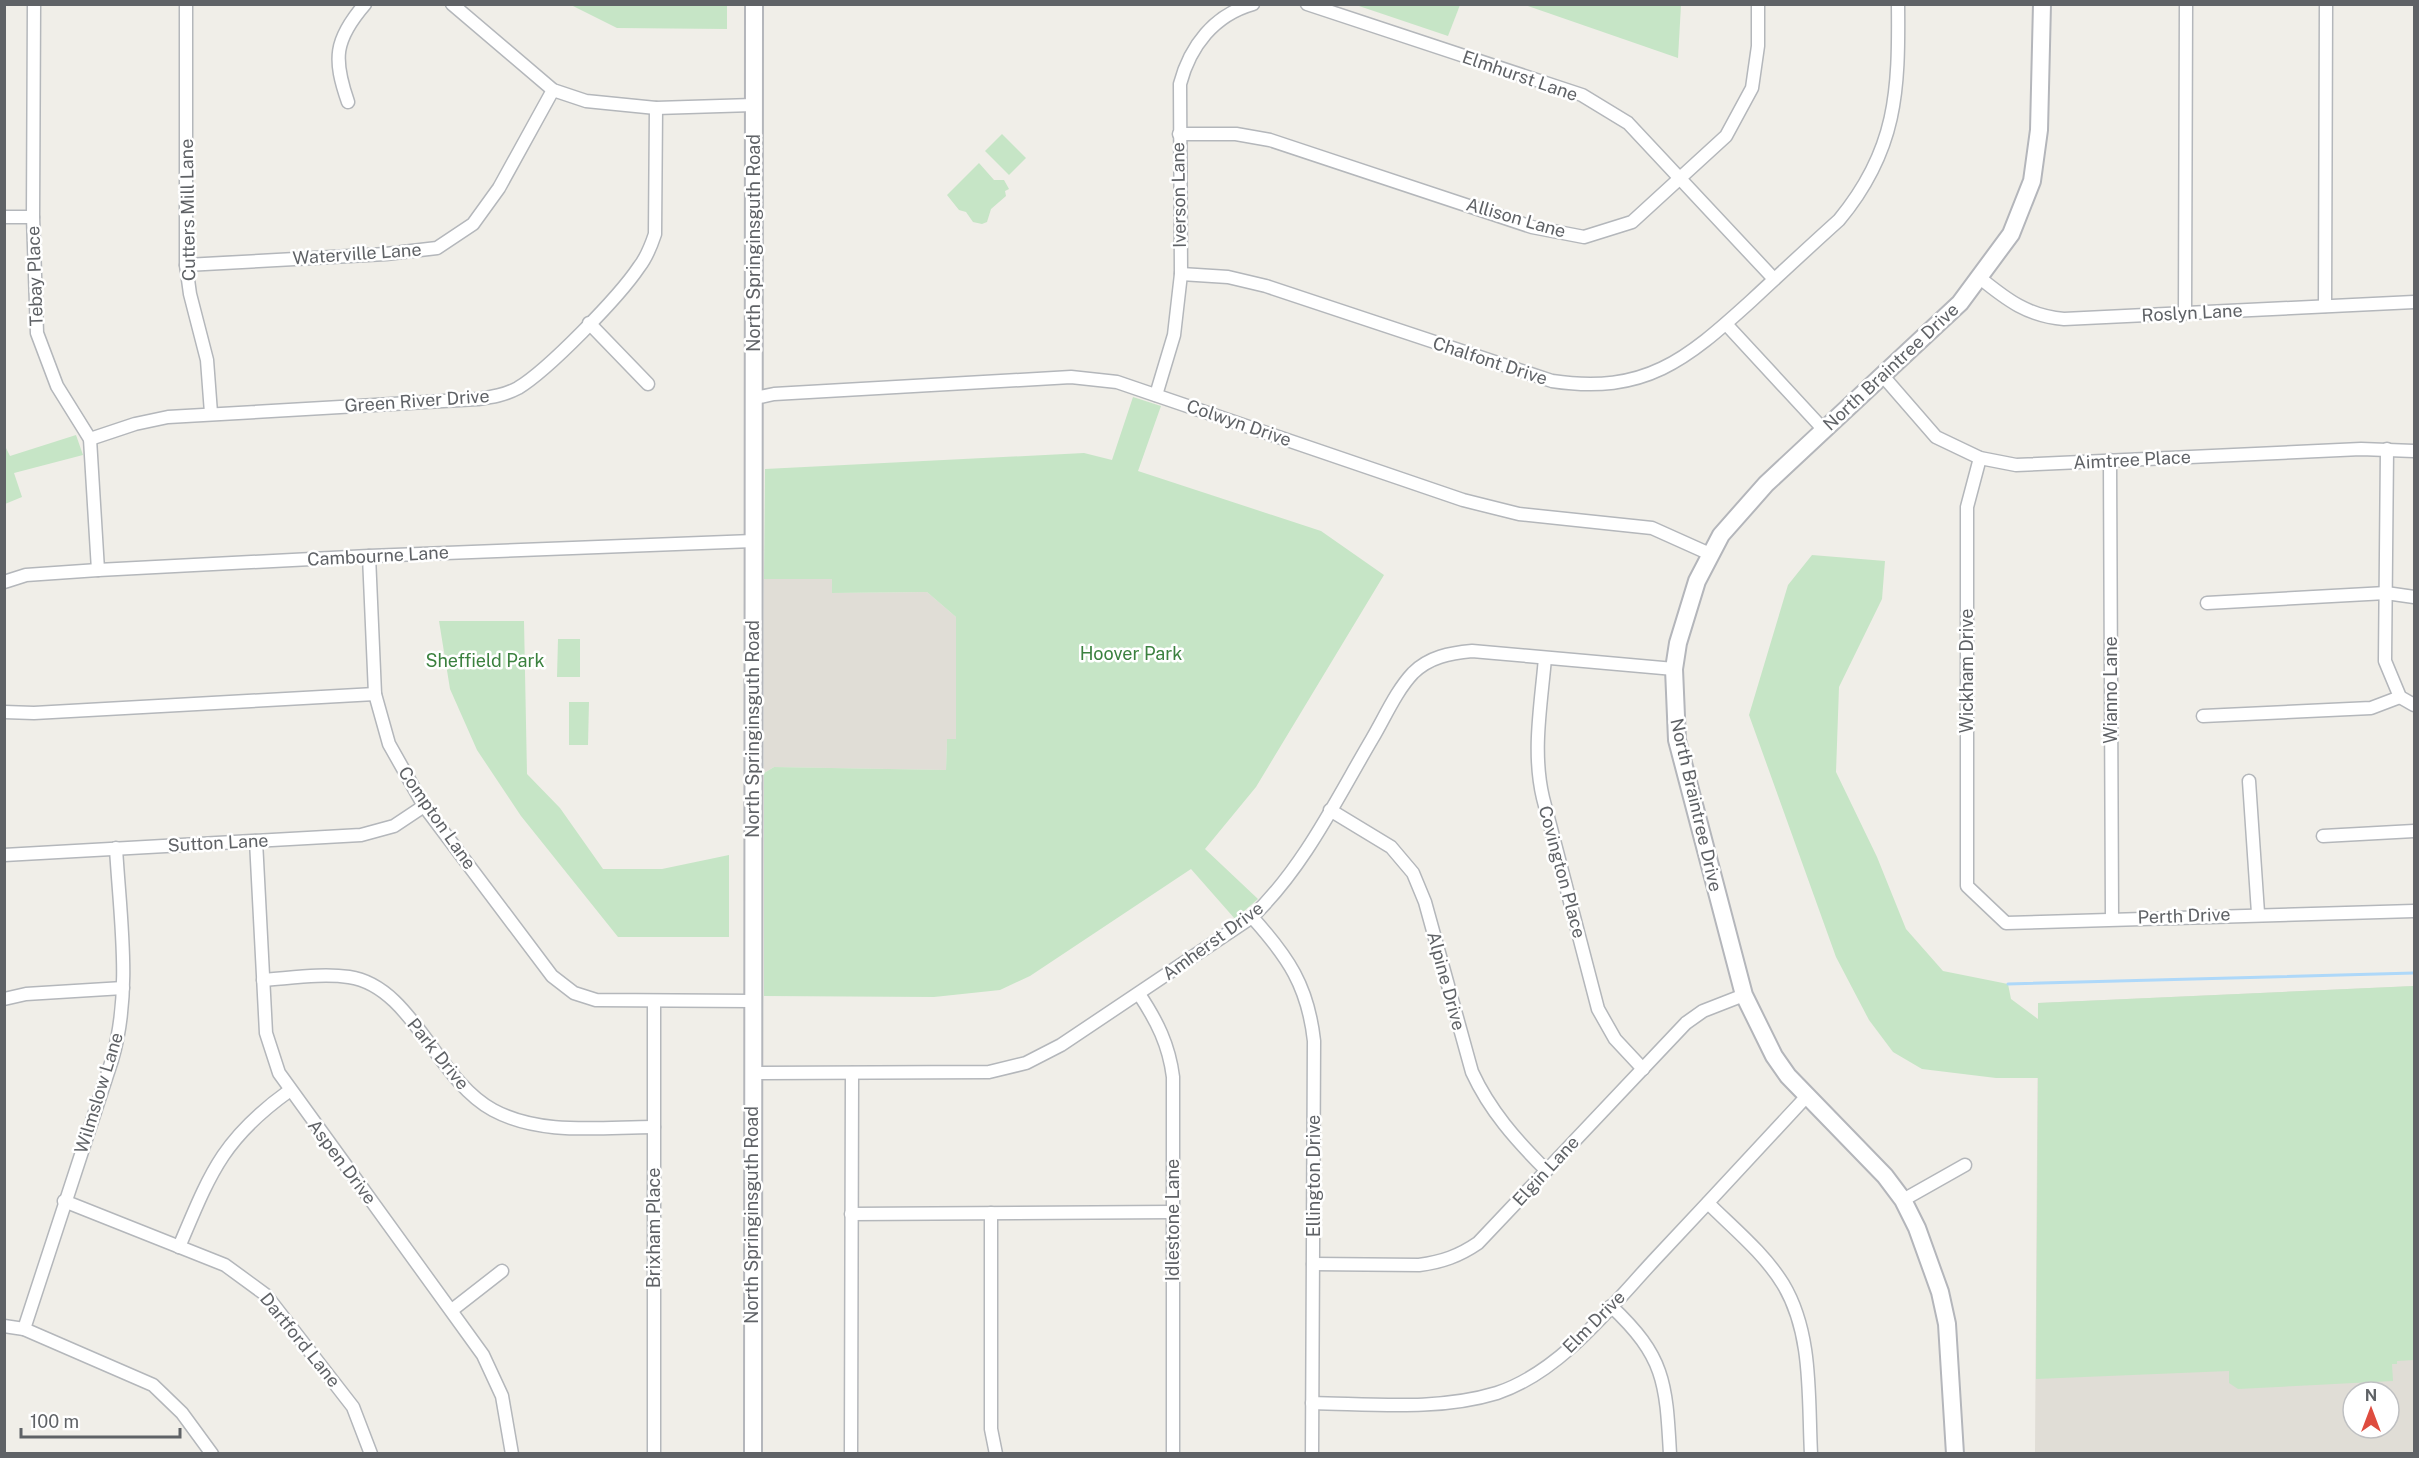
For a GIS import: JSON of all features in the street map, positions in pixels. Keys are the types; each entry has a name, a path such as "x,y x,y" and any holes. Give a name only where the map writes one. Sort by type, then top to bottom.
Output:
{"street":[{"name":"Tebay Place","path":"34,4 33,217 37,333 57,386 90,439 98,570"},
{"name":"Cutters Mill Lane","path":"186,4 186,265 190,294 207,360 212,413"},
{"path":"348,102 338,73 340,42 352,20 365,4"},
{"path":"452,4 553,90 586,101 656,108 753,105"},
{"name":"North Springinsguth Road","path":"753,1454 754,4"},
{"name":"Iverson Lane","path":"1156,394 1174,335 1180,274 1179,92 1190,55 1209,29 1232,13 1253,4"},
{"name":"Elmhurst Lane","path":"1308,4 1582,95 1628,123 1682,178 1774,279"},
{"name":"Allison Lane","path":"1179,134 1236,135 1270,140 1532,227 1584,237 1632,222 1726,136 1752,88 1758,46 1758,4"},
{"name":"Chalfont Drive","path":"1180,274 1228,277 1266,286 1535,377 1570,384 1610,383 1653,374 1697,349 1726,324 1839,220 1858,197 1874,171 1886,143 1899,76 1898,4"},
{"name":"North Braintree Drive","path":"1955,1454 1947,1324 1929,1258 1903,1200 1869,1158 1806,1097 1774,1056 1744,995 1677,740 1674,669 1690,602 1710,554 1750,499 1960,303 2011,234 2032,182 2040,119 2042,4"},
{"path":"2185,313 2186,4"},
{"path":"2325,306 2326,4"},
{"name":"Waterville Lane","path":"186,265 387,254 437,248 473,224 499,188 553,90"},
{"name":"Green River Drive","path":"90,439 152,419 212,413 498,396 514,390 537,374 589,323 638,270 649,252 656,234 656,108"},
{"path":"4,217 33,217"},
{"name":"Roslyn Lane","path":"1980,278 2022,309 2050,318 2415,302"},
{"path":"589,323 648,384"},
{"path":"1726,324 1824,429"},
{"name":"Aimtree Place","path":"1883,376 1936,437 1980,458 2016,465 2415,450"},
{"name":"Colwyn Drive","path":"755,398 774,394 1071,377 1117,382 1463,500 1519,514 1652,528 1710,554"},
{"path":"2387,450 2385,662 2400,697 2415,705"},
{"name":"Wickham Drive","path":"1967,886 1967,507 1980,458"},
{"name":"Wianno Lane","path":"2110,460 2112,919"},
{"name":"Cambourne Lane","path":"4,582 26,575 98,570 369,556 753,541"},
{"name":"Compton Lane","path":"369,556 375,694 389,744 424,806 559,984 574,993 596,1000 654,1002"},
{"path":"2207,603 2386,593 2415,597"},
{"name":"Amherst Drive","path":"752,1073 967,1073 1009,1068 1043,1055 1139,994 1252,917 1295,867 1402,687 1427,662 1454,653 1472,651 1674,669"},
{"name":"Covington Place","path":"1545,658 1538,747 1539,780 1543,798 1598,1009 1615,1039 1643,1069"},
{"path":"4,712 34,713 375,694"},
{"path":"2203,716 2371,708 2400,697"},
{"path":"2249,781 2258,913"},
{"name":"Sutton Lane","path":"4,855 369,834 394,826 424,806"},
{"name":"Alpine Drive","path":"1330,810 1391,847 1413,873 1425,902 1462,1045 1475,1080 1499,1119 1546,1170"},
{"path":"2323,836 2415,831"},
{"name":"Aspen Drive","path":"256,841 263,980 269,1046 279,1073 289,1091 483,1355 502,1396 512,1454"},
{"name":"Wilmslow Lane","path":"24,1329 118,1039 123,988 116,848"},
{"name":"Perth Drive","path":"1967,886 2006,923 2258,913 2415,911"},
{"name":"Ellington Drive","path":"1252,917 1290,962 1307,999 1312,1021 1314,1041 1312,1454"},
{"name":"Park Drive","path":"263,980 342,976 374,985 398,1004 460,1085 483,1104 505,1116 550,1127 654,1127"},
{"path":"4,999 26,994 123,988"},
{"name":"Idlestone Lane","path":"1139,994 1160,1028 1171,1059 1173,1454"},
{"name":"Elgin Lane","path":"1313,1264 1419,1265 1449,1259 1478,1243 1686,1023 1703,1011 1744,995"},
{"path":"654,1002 752,1001"},
{"name":"Brixham Place","path":"654,1002 654,1454"},
{"path":"851,1454 852,1073"},
{"path":"179,1247 203,1190 227,1147 261,1111 289,1091"},
{"name":"Elm Drive","path":"1312,1403 1436,1404 1499,1392 1519,1384 1551,1365 1611,1306 1806,1097"},
{"path":"1903,1200 1965,1165"},
{"name":"Dartford Lane","path":"64,1201 225,1265 267,1295 353,1407 371,1454"},
{"path":"1708,1203 1782,1282 1794,1306 1801,1328 1805,1355 1811,1454"},
{"path":"851,1214 1173,1212"},
{"path":"991,1213 991,1430 996,1454"},
{"path":"452,1310 502,1271"},
{"path":"1611,1306 1634,1327 1656,1359 1664,1380 1670,1454"},
{"path":"4,1326 24,1329 153,1385 182,1413 212,1454"}],"shaded area":[{"path":"764,579 832,579 832,593 927,592 956,617 956,740 947,740 946,770 774,767 764,773"},
{"path":"2414,986 2414,1453 2035,1454 2038,1003"}],"green space":[{"path":"1460,4 1448,36 1356,5"},
{"path":"571,5 727,5 727,29 617,28"},
{"path":"1525,5 1681,5 1678,58"},
{"path":"1002,134 1026,158 1009,175 985,151"},
{"path":"979,163 994,180 1004,180 1009,189 1005,191 1006,196 991,209 987,222 982,224 973,222 966,212 959,210 947,195"},
{"name":"Hoover Park","path":"1133,397 1161,406 1138,471 1321,531 1384,575 1256,787 1205,849 1258,899 1235,919 1191,869 1030,976 1000,990 934,997 764,996 764,773 774,767 946,770 947,739 956,739 956,617 927,592 832,593 832,579 764,579 765,469 1084,453 1112,460"},
{"path":"76,435 83,455 14,473 22,497 5,504 5,446 10,456"},
{"path":"1812,555 1885,561 1882,599 1839,687 1836,772 1877,857 1906,929 1943,971 2008,984 2011,999 2038,1019 2038,1003 2414,986 2414,1360 2397,1361 2397,1364 2392,1364 2393,1380 2341,1380 2341,1384 2238,1389 2229,1383 2229,1371 2036,1379 2038,1078 1996,1078 1922,1069 1893,1052 1869,1020 1836,957 1749,715 1788,585"},
{"name":"Sheffield Park","path":"439,621 524,621 527,774 560,808 603,869 662,869 729,855 729,937 618,937 521,816 477,750 450,689"},
{"path":"558,639 580,639 580,677 557,677"},
{"path":"569,702 589,702 588,745 569,745"}],"waterway":[{"path":"2008,984 2414,973"}]}
